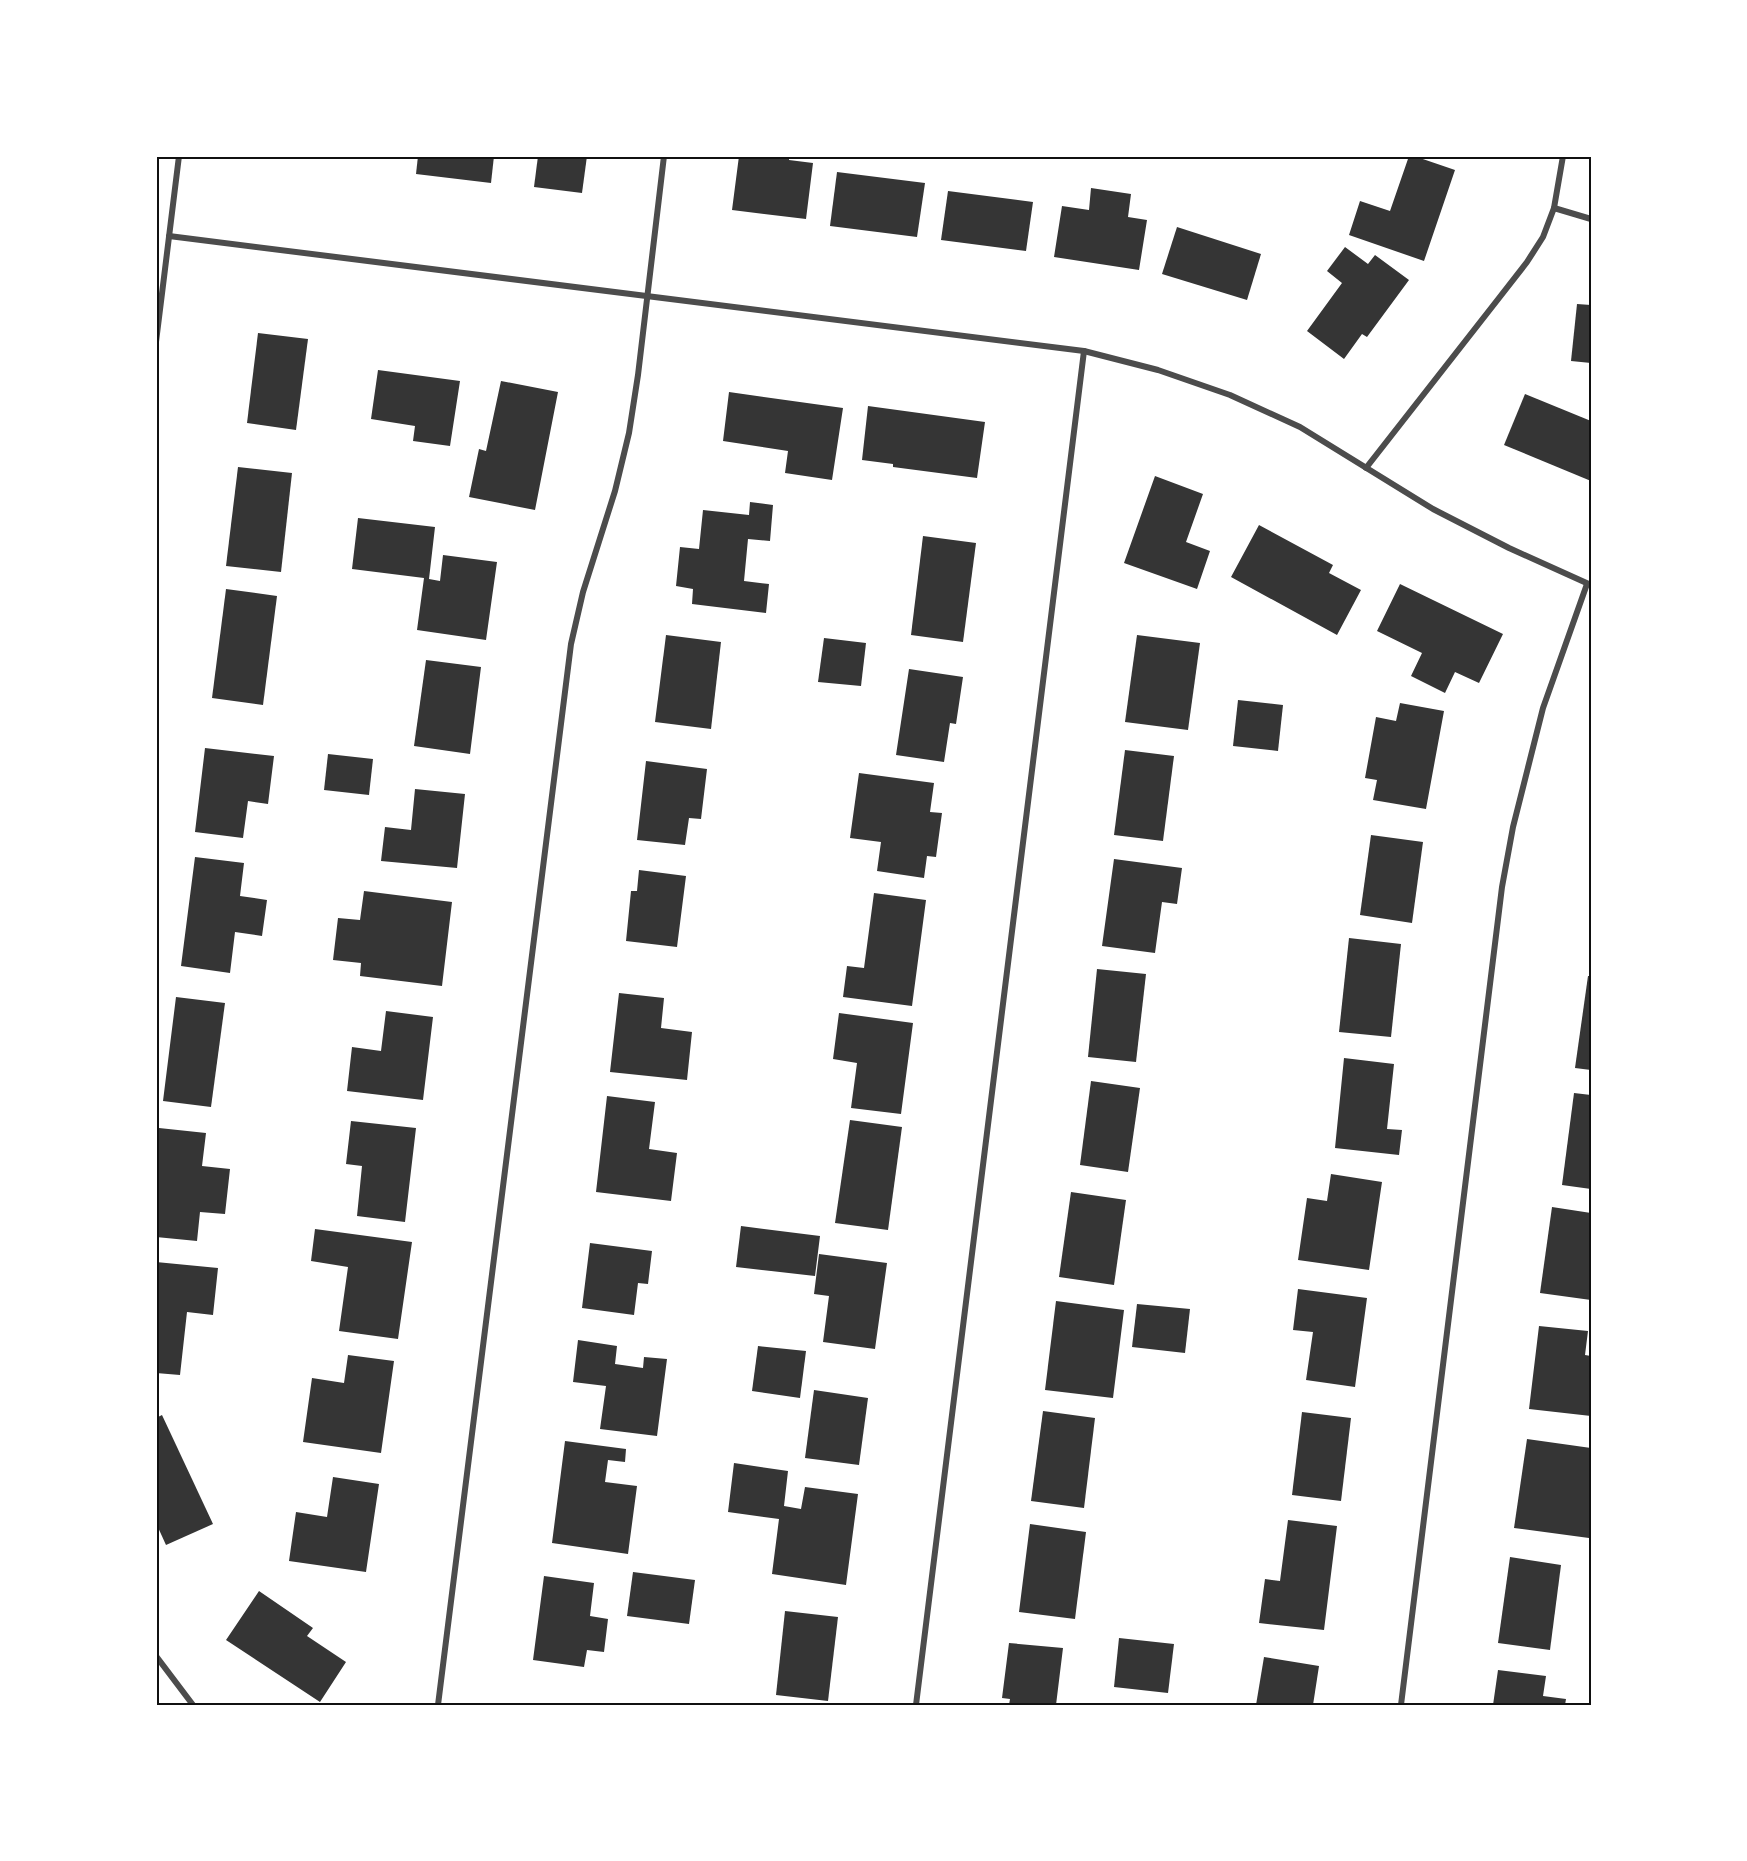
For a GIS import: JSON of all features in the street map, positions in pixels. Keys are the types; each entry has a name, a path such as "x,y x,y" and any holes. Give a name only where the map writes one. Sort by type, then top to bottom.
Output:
{"street":[{"path":"156,342 158,304 178,156"},
{"path":"438,1705 571,644 583,592 615,491 629,434 664,156"},
{"path":"1366,468 1527,262 1543,237 1554,208 1563,156"},
{"path":"1554,208 1591,219"},
{"path":"169,236 1084,351 1158,370 1230,395 1300,428 1433,509 1509,548 1589,584 1543,708 1513,827 1502,887 1401,1705"},
{"path":"916,1705 1084,351"},
{"path":"156,1656 193,1705"}],"building":[{"path":"418,156 494,156 491,183 416,174"},
{"path":"538,156 587,156 582,193 534,187"},
{"path":"739,156 789,156 789,160 813,163 806,219 732,210"},
{"path":"1409,156 1455,170 1424,261 1349,235 1360,201 1390,211"},
{"path":"837,172 925,183 917,237 830,226"},
{"path":"1091,188 1131,194 1128,217 1147,220 1139,270 1054,257 1062,206 1089,210"},
{"path":"948,191 1033,202 1026,251 941,240"},
{"path":"1177,227 1261,254 1247,300 1162,274"},
{"path":"1345,247 1368,264 1375,255 1409,280 1367,337 1362,334 1344,359 1307,331 1342,283 1327,271"},
{"path":"1577,304 1591,305 1591,363 1571,361"},
{"path":"258,333 308,339 296,430 247,423"},
{"path":"378,370 460,381 450,446 413,441 415,426 371,419"},
{"path":"501,381 558,392 535,510 469,497 479,449 486,451"},
{"path":"729,392 843,408 832,480 785,473 788,451 723,441"},
{"path":"1525,394 1591,421 1591,481 1504,445"},
{"path":"868,406 985,422 977,478 893,467 893,464 862,460"},
{"path":"238,467 292,473 281,572 226,566"},
{"path":"1155,476 1203,494 1186,542 1210,551 1197,589 1124,563"},
{"path":"750,502 773,505 770,541 748,539 744,581 769,584 766,613 692,604 693,589 676,586 680,547 699,549 703,510 749,515"},
{"path":"358,518 435,527 429,579 440,581 443,555 497,562 486,640 417,630 424,578 352,569"},
{"path":"1259,525 1333,565 1329,573 1361,590 1337,635 1231,577"},
{"path":"923,536 976,543 963,642 911,635"},
{"path":"1400,584 1503,634 1479,683 1455,672 1445,693 1411,676 1422,653 1377,631"},
{"path":"226,589 277,596 263,705 212,698"},
{"path":"666,635 721,642 711,729 655,722"},
{"path":"1137,635 1200,643 1188,730 1125,722"},
{"path":"824,638 866,643 861,686 818,682"},
{"path":"426,660 481,667 470,754 414,746"},
{"path":"909,669 963,677 956,724 950,723 944,762 896,755"},
{"path":"1238,700 1283,705 1278,751 1233,746"},
{"path":"1400,703 1444,711 1426,809 1373,800 1377,780 1365,778 1376,717 1396,721"},
{"path":"205,748 274,756 268,804 248,801 243,838 195,832"},
{"path":"1125,750 1174,756 1163,841 1114,835"},
{"path":"328,754 373,759 369,795 324,790"},
{"path":"646,761 707,769 701,819 689,818 685,845 637,840"},
{"path":"859,773 934,783 930,812 942,813 936,857 927,856 924,878 877,871 881,842 850,838"},
{"path":"415,789 465,794 457,868 381,861 385,827 411,830"},
{"path":"1371,835 1423,842 1412,923 1360,915"},
{"path":"195,857 244,863 240,896 267,900 262,936 235,932 230,973 181,966"},
{"path":"1114,859 1182,868 1177,904 1162,902 1155,953 1102,946"},
{"path":"639,870 686,876 677,947 626,941 631,891 637,891"},
{"path":"364,891 452,902 442,986 360,976 361,963 333,960 338,918 360,920"},
{"path":"874,893 926,900 912,1006 843,997 847,966 864,968"},
{"path":"1349,938 1401,944 1391,1037 1339,1032"},
{"path":"1097,969 1146,974 1136,1062 1088,1057"},
{"path":"1588,976 1591,976 1591,1070 1575,1068"},
{"path":"619,993 664,998 661,1028 692,1032 687,1080 610,1072"},
{"path":"176,997 225,1003 211,1107 163,1101"},
{"path":"386,1011 433,1017 423,1100 347,1091 352,1047 381,1051"},
{"path":"839,1013 913,1023 901,1114 851,1108 857,1063 833,1059"},
{"path":"1344,1058 1394,1064 1387,1129 1402,1130 1399,1155 1335,1148"},
{"path":"1091,1081 1140,1088 1128,1172 1080,1165"},
{"path":"1574,1093 1591,1095 1591,1189 1562,1185"},
{"path":"607,1096 655,1102 649,1149 677,1153 671,1201 596,1192"},
{"path":"850,1120 902,1127 888,1230 835,1223"},
{"path":"351,1121 416,1128 405,1222 357,1216 362,1166 346,1164"},
{"path":"159,1128 206,1133 202,1166 230,1169 225,1214 200,1212 197,1241 156,1237 156,1154"},
{"path":"1331,1174 1382,1182 1369,1270 1298,1260 1307,1198 1327,1201"},
{"path":"1071,1192 1126,1200 1114,1285 1059,1277"},
{"path":"1552,1207 1591,1213 1591,1300 1540,1293"},
{"path":"741,1226 820,1236 815,1276 736,1267"},
{"path":"315,1229 412,1242 398,1339 339,1331 348,1267 311,1261"},
{"path":"590,1243 652,1251 648,1284 638,1283 634,1315 582,1308"},
{"path":"819,1254 887,1263 875,1349 823,1342 829,1296 814,1294"},
{"path":"156,1262 218,1268 213,1315 187,1312 180,1375 156,1373"},
{"path":"1298,1289 1367,1298 1355,1387 1306,1380 1313,1332 1293,1330"},
{"path":"1056,1301 1124,1310 1113,1398 1045,1390"},
{"path":"1137,1304 1190,1309 1185,1353 1132,1347"},
{"path":"1539,1326 1588,1331 1585,1355 1591,1356 1591,1416 1529,1409"},
{"path":"578,1340 617,1346 615,1364 643,1368 644,1357 667,1359 657,1436 600,1429 606,1386 573,1382"},
{"path":"758,1346 806,1351 800,1398 752,1391"},
{"path":"348,1355 394,1361 381,1453 303,1442 312,1378 344,1383"},
{"path":"814,1390 868,1398 859,1465 805,1458"},
{"path":"1043,1411 1095,1418 1084,1508 1031,1501"},
{"path":"1302,1412 1351,1418 1341,1501 1292,1495"},
{"path":"162,1415 213,1524 166,1545 156,1523 156,1418"},
{"path":"1527,1439 1591,1448 1589,1538 1514,1528"},
{"path":"565,1441 626,1449 625,1462 608,1460 605,1482 637,1486 628,1554 552,1543"},
{"path":"734,1463 788,1471 784,1506 801,1509 805,1487 858,1494 846,1585 772,1574 779,1519 728,1512"},
{"path":"333,1477 379,1484 366,1572 289,1561 296,1512 327,1517"},
{"path":"1288,1520 1337,1526 1324,1630 1259,1623 1265,1579 1280,1581"},
{"path":"1030,1524 1086,1532 1075,1619 1019,1612"},
{"path":"1510,1557 1561,1565 1550,1650 1498,1643"},
{"path":"633,1572 695,1580 689,1624 627,1616"},
{"path":"544,1576 594,1583 590,1616 608,1619 604,1652 587,1650 584,1667 533,1660"},
{"path":"259,1591 313,1628 307,1636 346,1662 320,1702 226,1640"},
{"path":"785,1611 838,1617 828,1701 776,1695"},
{"path":"1119,1638 1174,1644 1168,1693 1114,1687"},
{"path":"1009,1643 1063,1648 1056,1705 1009,1705 1010,1699 1002,1698"},
{"path":"1264,1657 1319,1666 1313,1705 1256,1705"},
{"path":"1498,1670 1546,1676 1543,1696 1566,1699 1565,1705 1493,1705"}]}
